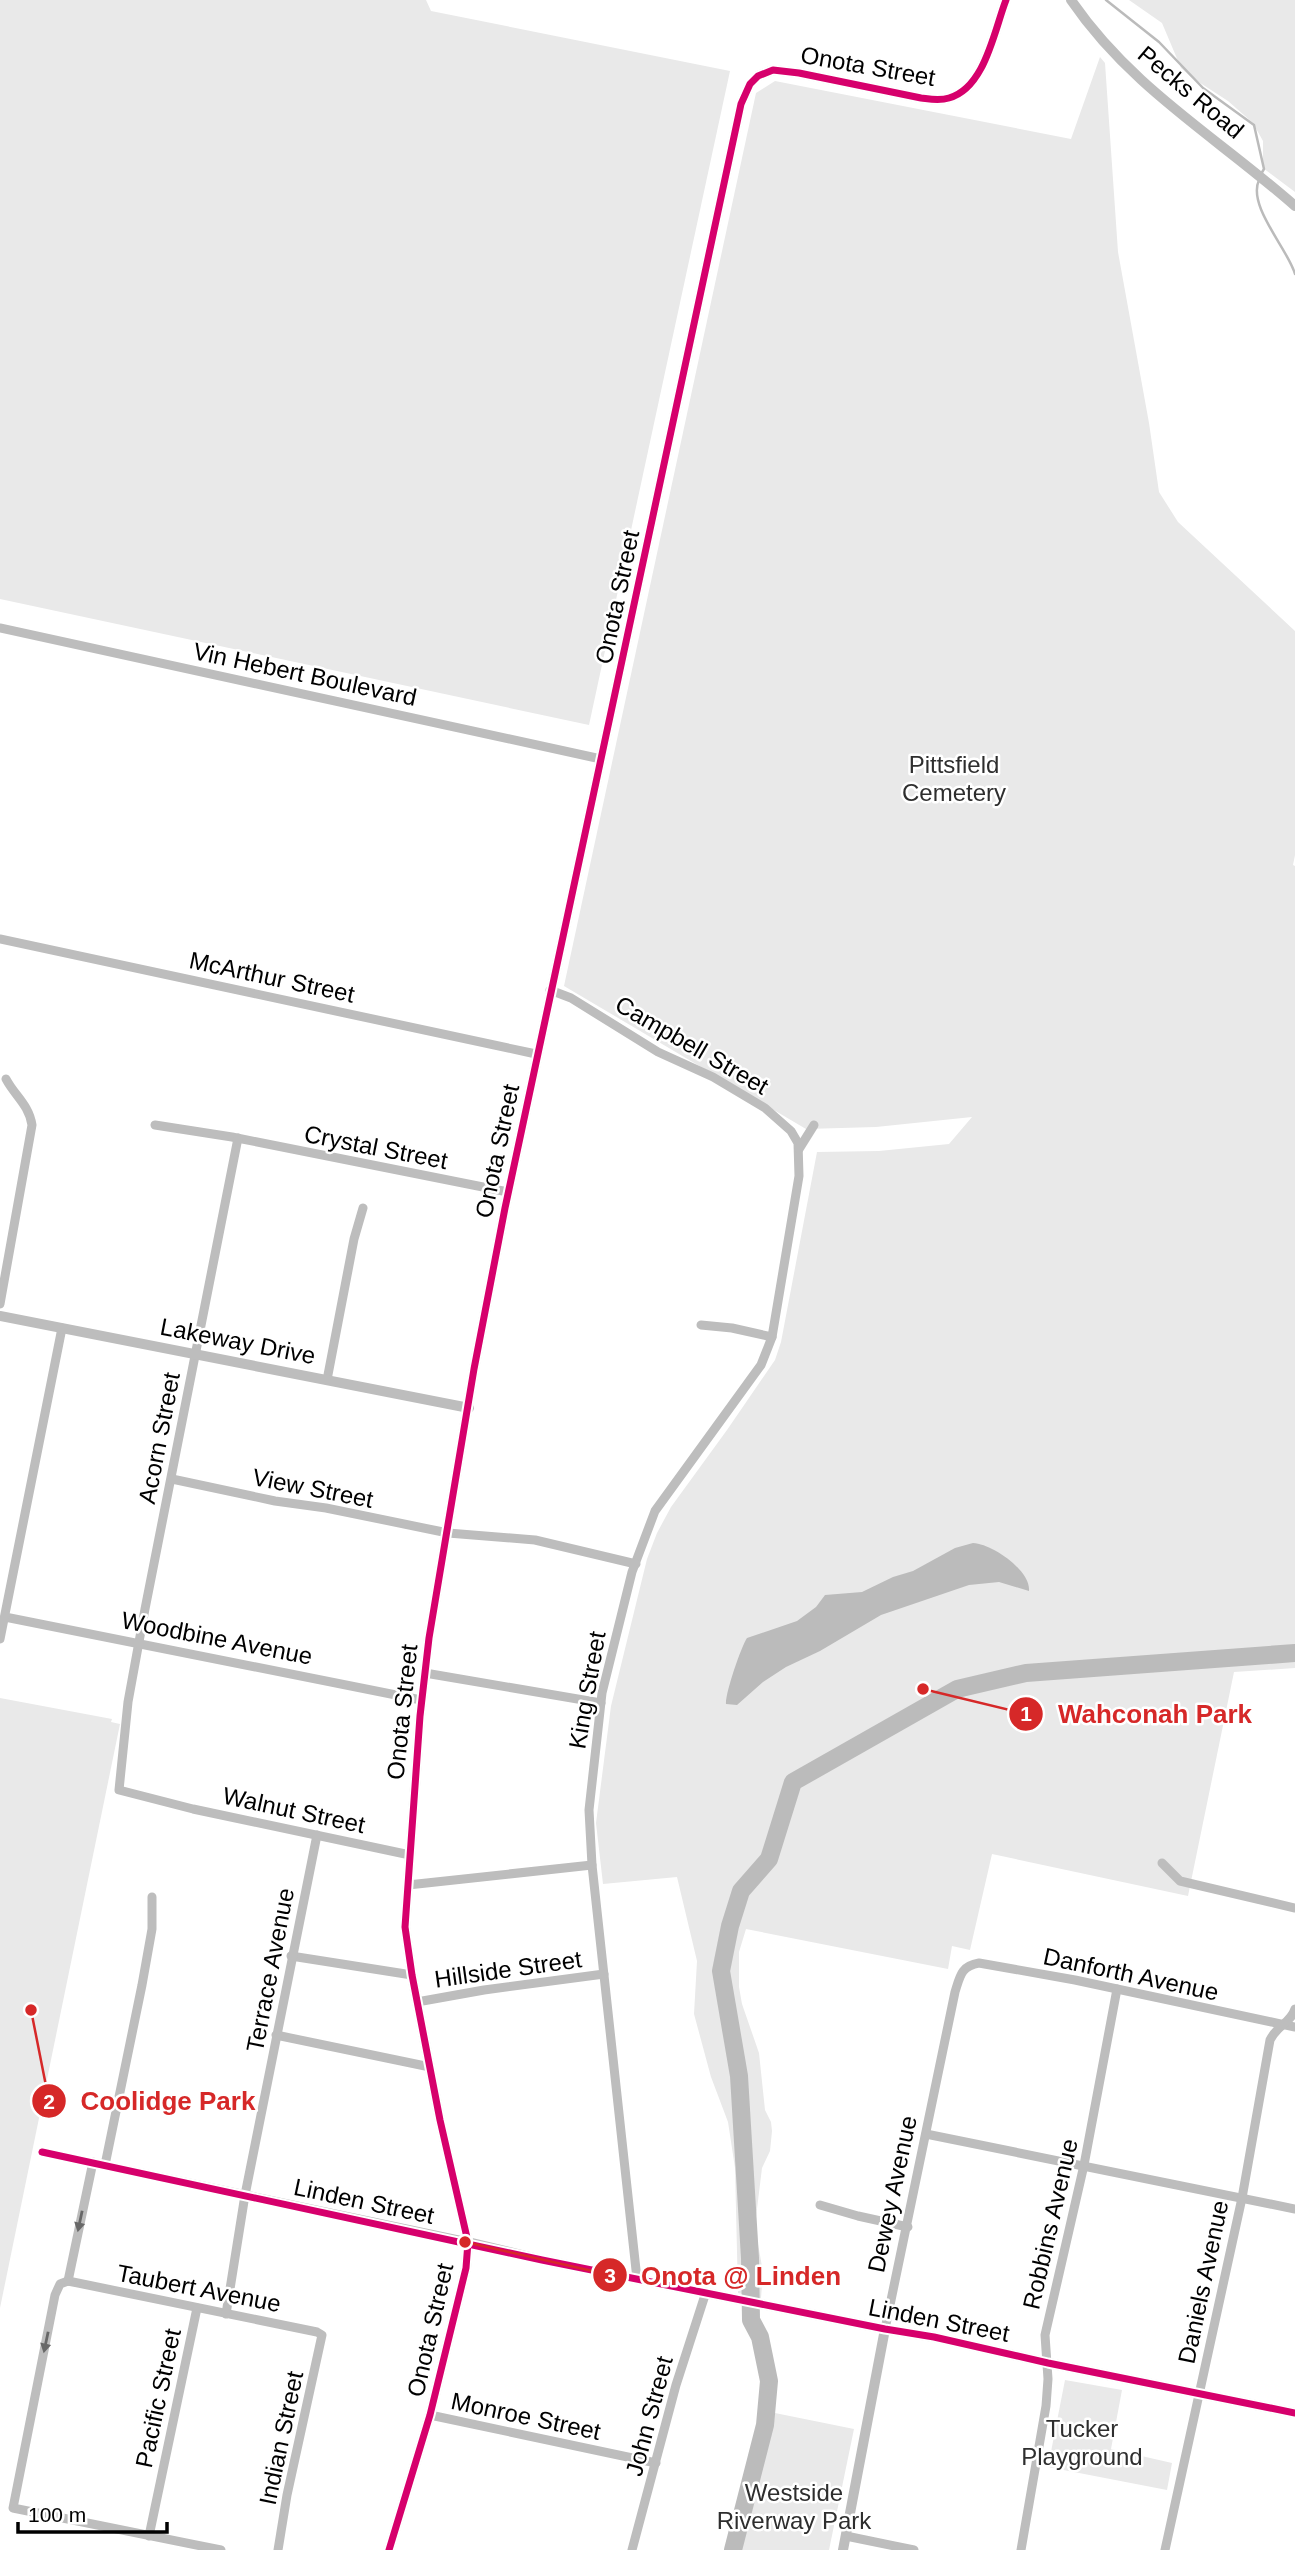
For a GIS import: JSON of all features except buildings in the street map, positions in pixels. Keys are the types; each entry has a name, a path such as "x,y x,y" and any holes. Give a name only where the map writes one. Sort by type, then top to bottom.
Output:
{"street":[{"name":"Onota Street","path":"389,2550 430,2416 466,2268 468,2242 417,2002 405,1927 421,1699 468,1408 508,1192 745,92 758,76 774,70 921,99 950,98 967,87 978,72 1006,0"},
{"name":"Pecks Road","path":"1071,0 1091,29 1130,71 1171,108 1295,206"},
{"name":"Vin Hebert Boulevard","path":"0,628 601,758"},
{"name":"McArthur Street","path":"0,939 536,1054"},
{"name":"Campbell Street","path":"550,989 611,1021 658,1052 713,1077 765,1108 791,1131 799,1143 799,1151"},
{"path":"0,1304 32,1125 26,1105 13,1092 6,1079"},
{"name":"Crystal Street","path":"155,1125 237,1138 508,1192"},
{"path":"799,1151 814,1125"},
{"name":"Acorn Street","path":"128,1704 237,1138"},
{"name":"King Street","path":"637,2279 592,1865 589,1810 601,1703 615,1636 655,1511 761,1365 772,1337 790,1240 799,1176 799,1151"},
{"path":"327,1380 354,1239 363,1208"},
{"name":"Lakeway Drive","path":"0,1316 468,1408"},
{"path":"701,1325 732,1328 772,1337"},
{"path":"0,1639 62,1328"},
{"name":"View Street","path":"172,1479 275,1501 326,1508 448,1532 535,1541 636,1564"},
{"name":"Woodbine Avenue","path":"5,1617 421,1699"},
{"path":"425,1673 601,1703"},
{"name":"Walnut Street","path":"128,1704 119,1790 170,1804 410,1855"},
{"name":"Terrace Avenue","path":"226,2314 245,2195 317,1835"},
{"path":"1162,1863 1180,1881 1295,1908"},
{"path":"408,1885 592,1865"},
{"path":"105,2165 152,1929 152,1897"},
{"path":"291,1956 412,1975"},
{"name":"Danforth Avenue","path":"962,1970 969,1964 979,1963 1117,1989 1295,2028"},
{"name":"Dewey Avenue","path":"843,2550 885,2329 955,1992 962,1970"},
{"name":"Hillside Street","path":"417,2002 484,1990 604,1975"},
{"name":"Robbins Avenue","path":"1021,2550 1046,2406 1048,2362 1045,2335 1084,2165 1117,1989"},
{"path":"1280,2025 1290,2020 1295,2009"},
{"name":"Daniels Avenue","path":"1166,2550 1242,2198 1270,2040 1280,2025"},
{"path":"276,2035 430,2067"},
{"path":"926,2134 1295,2209"},
{"name":"Linden Street","path":"42,2152 637,2279 934,2337 1295,2413"},
{"path":"93,2162 68,2281 60,2284 55,2295 13,2508 222,2550"},
{"path":"820,2204 908,2227"},
{"name":"Taubert Avenue","path":"68,2281 280,2323 322,2335"},
{"name":"John Street","path":"632,2550 676,2385 706,2292"},
{"name":"Pacific Street","path":"149,2536 197,2308"},
{"name":"Indian Street","path":"278,2550 287,2495 322,2335"},
{"name":"Monroe Street","path":"430,2416 656,2463"},
{"path":"846,2536 914,2550"}],"green space":[{"path":"0,0 426,0 431,11 730,71 589,725 0,599"},
{"path":"1129,0 1295,0 1295,192 1263,168 1263,141 1253,123 1228,101 1181,68 1162,23"},
{"name":"Pittsfield Cemetery","path":"1100,57 1105,63 1118,252 1159,492 1178,522 1295,631 1295,1668 1234,1672 1188,1896 992,1854 970,1950 952,1946 948,1969 746,1929 739,1952 739,1987 759,2053 765,2110 772,2131 770,2151 762,2168 756,2217 763,2272 761,2298 738,2293 735,2168 728,2122 711,2077 694,2014 697,1961 677,1877 603,1884 596,1823 611,1706 647,1559 657,1533 671,1507 775,1360 781,1342 817,1152 879,1151 949,1144 972,1117 876,1127 806,1129 564,986 756,93 775,81 1071,139"},
{"path":"0,1698 112,1719 111,1722 120,1724 0,2308"},
{"name":"Tucker Playground","path":"1065,2380 1122,2390 1111,2449 1172,2463 1167,2490 1048,2467"},
{"name":"Westside Riverway Park","path":"770,2412 854,2429 829,2550 741,2550"}],"shaded area":[{"path":"973,1543 990,1548 1009,1560 1024,1575 1029,1591 999,1582 969,1585 881,1615 820,1651 786,1667 763,1682 737,1705 726,1704 734,1671 747,1638 797,1621 816,1607 825,1595 862,1592 913,1571 955,1548"}],"waterway":[{"path":"1106,0 1159,42 1203,88 1254,125 1264,169 1261,174"},
{"path":"1259,180 1257,190 1263,215 1295,274"},
{"path":"733,2550 765,2425 769,2381 760,2337 751,2320 739,2076 721,1971 730,1926 741,1891 769,1859 793,1782 957,1689 1026,1673 1295,1653"}],"cycle path":[{"path":"389,2550 430,2415 466,2268 468,2242 440,2120 405,1927 420,1716 429,1638 474,1369 505,1208 741,104 750,84 758,76 773,70 921,98 949,98 961,92 980,71 1006,0"},
{"path":"42,2152 542,2260 934,2337 1295,2413"}],"place":[{"name":"Wahconah Park","path":"923,1689"},
{"name":"Coolidge Park","path":"31,2010"},
{"name":"Onota @ Linden","path":"465,2242"}]}
